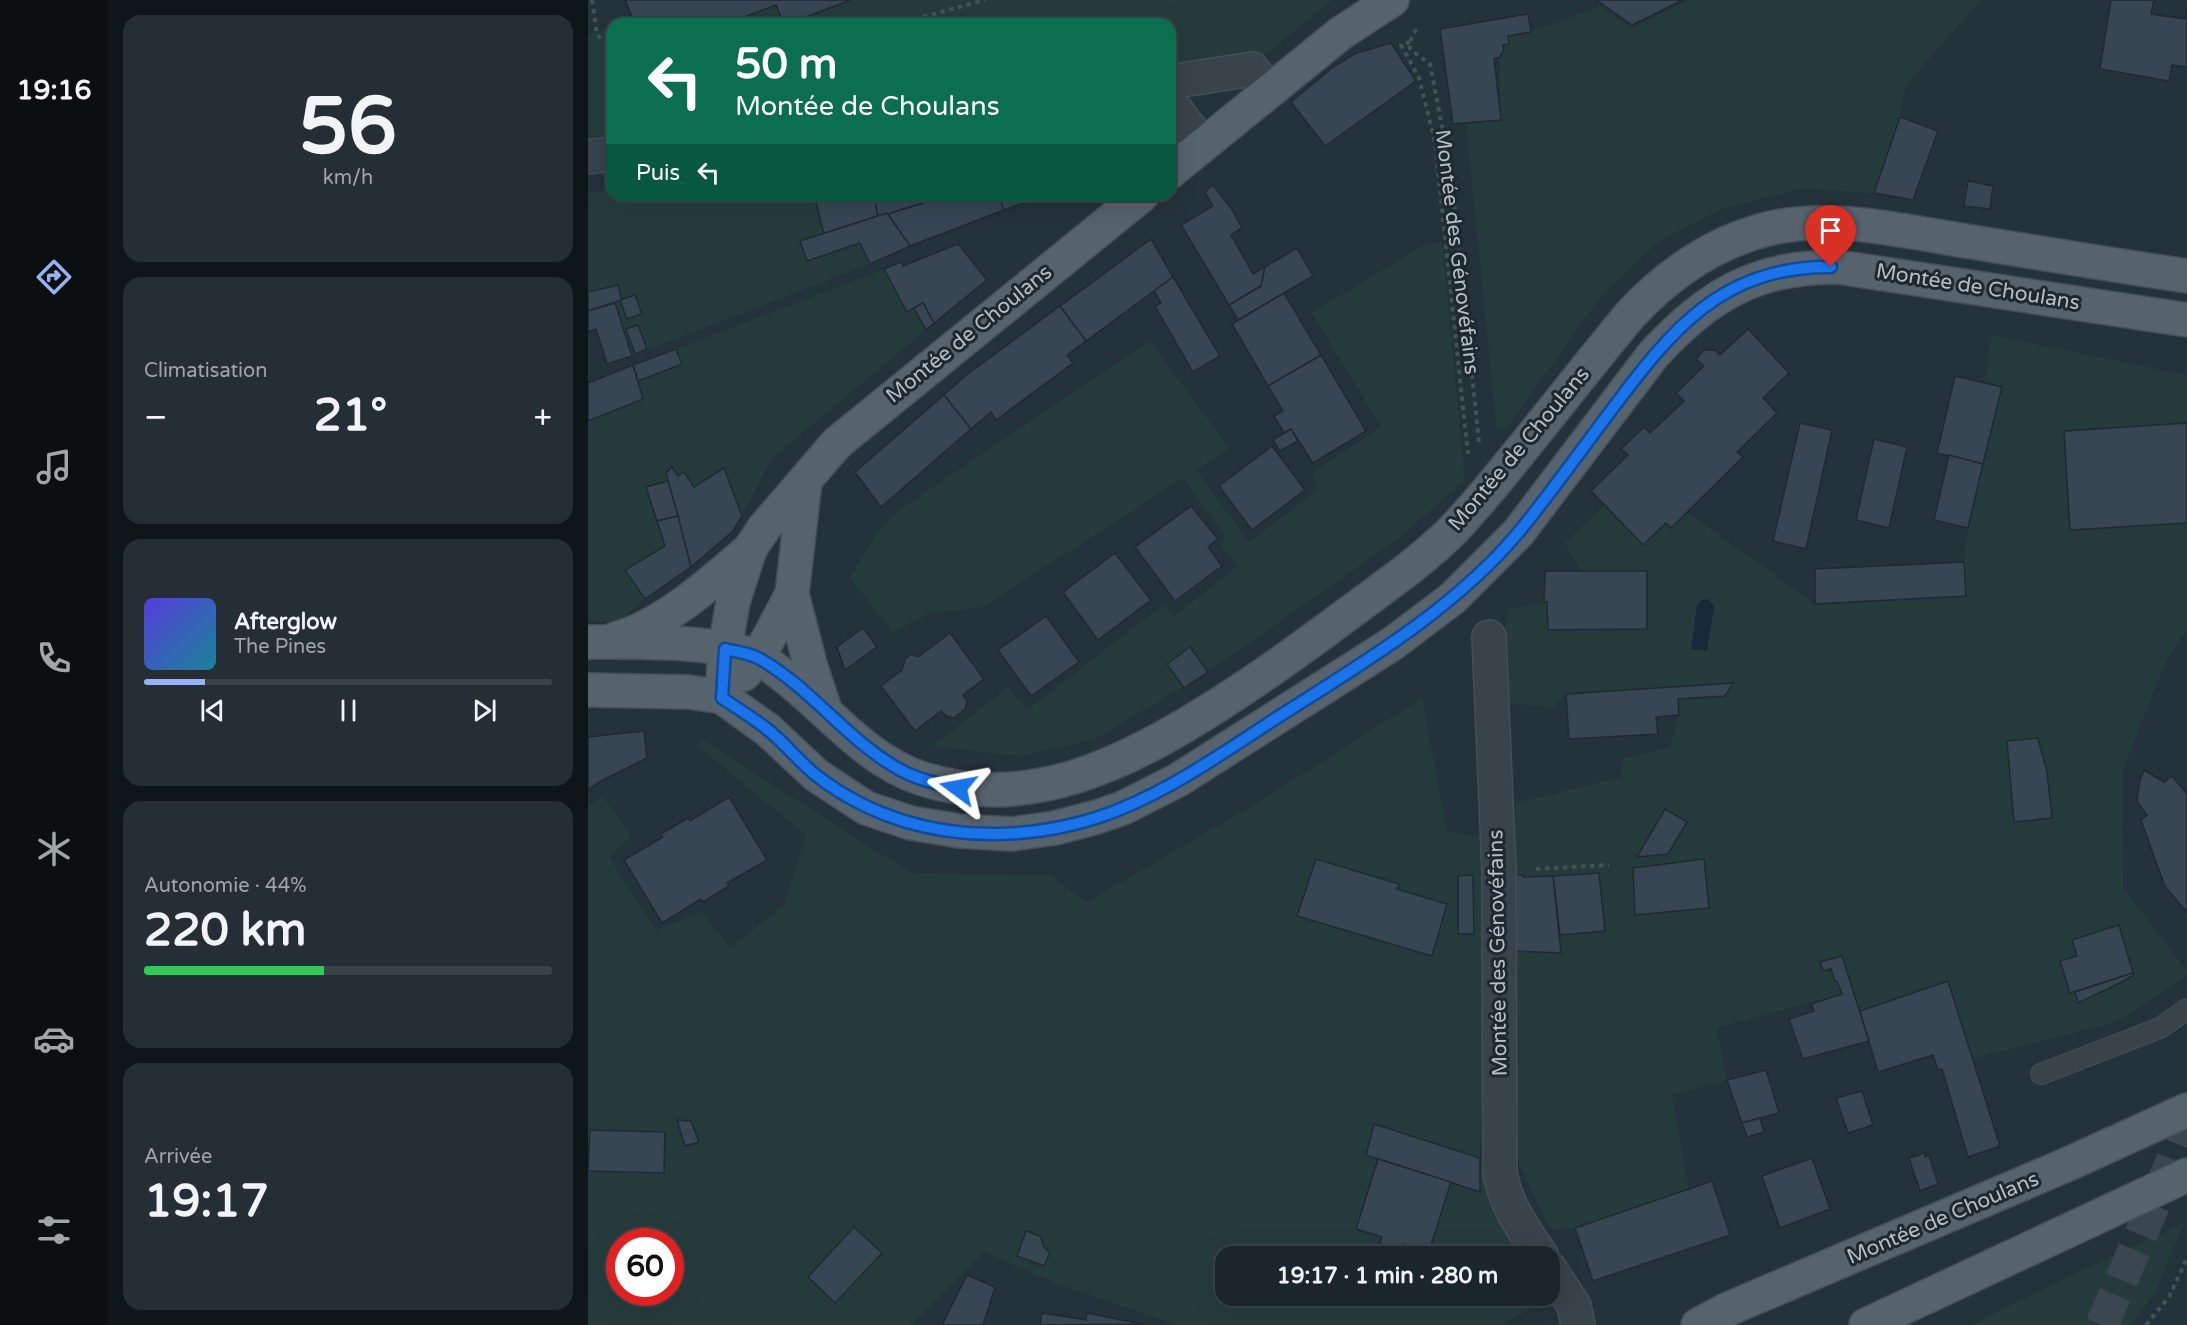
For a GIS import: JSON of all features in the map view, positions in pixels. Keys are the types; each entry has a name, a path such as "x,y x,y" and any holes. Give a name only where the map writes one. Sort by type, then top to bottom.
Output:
{"main road":[{"path":"1176,167 1341,33 1392,0"},
{"name":"Montée de Choulans","path":"722,698 725,649 733,602 750,549 764,528 837,442 1135,201"},
{"name":"Montée de Choulans","path":"725,649 758,658 825,710 851,735 896,768 938,784 979,790 1029,787 1073,778 1108,767 1173,734 1280,665 1449,534 1484,495 1647,297 1664,281 1687,266 1750,234 1770,228 1841,224 1894,230 2187,276"},
{"name":"Montée de Choulans","path":"722,698 768,730 816,775 867,808 882,814 928,826 990,834 1012,834 1076,823 1123,808 1178,780 1425,621 1481,572 1518,533 1653,354 1694,314 1732,289 1781,272 1817,267 1838,267 2187,320"},
{"name":"Montée de Choulans","path":"805,481 792,594 810,664 825,710"},
{"path":"593,648 633,634 656,621 713,581 750,549"},
{"name":"Montée de Choulans","path":"722,698 758,658 792,594"},
{"path":"593,648 685,645 725,649"},
{"path":"588,690 689,692 722,698"},
{"name":"Montée de Choulans","path":"1698,1325 1726,1310 2045,1174 2187,1110"},
{"path":"1866,1325 2187,1175"}],"street":[{"path":"1176,81 1252,69 1269,91"},
{"path":"1176,110 1202,145"},
{"path":"588,157 606,155"},
{"name":"Montée des Génovéfains","path":"1489,637 1499,871 1500,1173 1503,1192 1512,1211 1535,1246"},
{"path":"1560,1284 1574,1306 1578,1325"}],"lane":[{"path":"2041,1074 2160,1028 2187,1009"}],"path":[{"path":"592,0 597,34 606,44"},
{"path":"919,18 985,0"},
{"path":"1413,24 1416,31 1410,42 1401,45 1419,78 1435,142 1469,457 1474,453"},
{"name":"Montée des Génovéfains","path":"1410,42 1410,49 1430,64 1451,173 1480,450"},
{"path":"1499,871 1609,865"},
{"path":"2146,1325 2169,1297 2187,1258"}],"green space":[{"path":"851,0 1332,0 1258,61 1176,68 1176,18 803,18"},
{"path":"1687,0 1981,0 1906,85 1900,117 1874,193 1800,189 1722,209 1659,241 1601,296 1509,425 1497,432 1466,123 1501,120 1499,58 1508,36 1531,32 1600,6 1632,28"},
{"path":"776,5 781,18 741,18"},
{"path":"606,30 606,139 588,141 588,34"},
{"path":"606,191 606,201 816,201 824,234 800,241 807,261 860,243 870,264 629,357 615,302 588,292 588,193"},
{"path":"1442,242 1465,480 1399,538 1208,672 1095,739 1021,756 932,747 1008,687 1027,710 1163,605 1173,617 1238,566 1221,546 1226,537 1183,478 983,607 930,613 892,632 850,578 876,534 899,510 1150,341 1229,448 1196,470 1249,542 1318,490 1312,473 1381,427 1312,313 1427,243"},
{"path":"884,269 914,308 926,330 771,459 742,516 618,622 588,621 588,409 638,381 682,364 676,349"},
{"path":"1992,335 2187,375 2187,423 2064,432 2071,530 2187,523 2187,627 2163,668 2122,773 2123,888 2187,971 2187,976 2116,1022 1972,1059 1947,982 1860,1011 1842,994 1716,1028 1727,1080 1672,1095 1689,1189 1575,1228 1550,1229 1519,1165 1518,964 1514,951 1516,803 1621,777 1624,758 1669,748 1679,715 1678,699 1725,696 1732,683 1566,694 1552,708 1510,703 1502,643 1509,609 1547,602 1548,630 1647,629 1647,571 1580,571 1565,543 1604,505 1643,545 1666,523 1687,512 1815,604 1966,596 1964,562 1968,528 2002,387 1984,383"},
{"path":"1422,698 1447,831 1483,837 1484,1032 1480,1158 1488,1198 1516,1246 1215,1246 1215,1306 1537,1306 1499,1325 1177,1325 1055,1283 984,1252 911,1325 588,1325 588,806 603,797 632,836 609,857 656,930 701,912 731,948 784,905 806,835 698,746 701,739 911,873 1050,875 1087,902 1260,801"},
{"path":"2184,1223 2155,1293 2131,1325 1972,1325 2079,1272"}],"water":[{"path":"1708,599 1714,606 1707,651 1691,649 1697,605 1702,600"}],"building":[{"path":"625,0 851,0 803,18 781,18 776,5 741,18 632,18"},
{"path":"1596,0 1683,0 1632,25"},
{"path":"2111,0 2154,0 2151,14 2185,19 2187,5 2187,67 2172,65 2169,81 2100,69"},
{"path":"1528,14 1531,32 1508,36 1509,44 1503,45 1504,50 1499,58 1494,58 1501,120 1453,124 1440,29"},
{"path":"1391,43 1416,81 1325,146 1291,102 1332,68 1354,54"},
{"path":"1900,117 1938,131 1913,200 1874,193"},
{"path":"1968,181 1993,186 1990,209 1964,206"},
{"path":"1213,185 1231,208 1242,228 1231,235 1253,274 1265,267 1261,286 1229,305 1181,225 1213,206 1205,192"},
{"path":"816,201 875,201 878,217 824,234"},
{"path":"875,201 930,201 878,217"},
{"path":"930,201 1000,201 1004,210 910,246 888,214"},
{"path":"1000,201 1029,201 1004,210"},
{"path":"887,213 910,246 870,264 860,243 807,261 800,241"},
{"path":"1151,239 1173,277 1086,341 1060,306"},
{"path":"958,244 987,280 934,323 923,303 907,312 884,269 901,262 903,266"},
{"path":"1297,248 1313,276 1238,320 1229,305 1261,286 1265,267"},
{"path":"1173,277 1220,356 1193,372 1155,306 1161,303 1154,291"},
{"path":"618,285 622,300 588,311 588,292"},
{"path":"1284,293 1321,355 1268,386 1232,324"},
{"path":"635,295 642,314 627,319 620,300"},
{"path":"615,303 632,356 607,364 596,329 588,332 588,311"},
{"path":"923,303 934,323 926,330 914,308"},
{"path":"1060,306 1086,341 1067,355 1073,363 996,420 991,412 971,429 944,395 965,376"},
{"path":"638,325 647,349 635,354 626,329"},
{"path":"1748,329 1789,373 1763,398 1777,413 1737,452 1743,457 1671,528 1666,523 1643,545 1591,491 1628,455 1621,449 1644,427 1650,433 1684,401 1676,393 1704,366 1696,359 1704,350 1715,350 1720,355"},
{"path":"676,349 682,364 638,381 633,365"},
{"path":"1321,355 1366,431 1313,463 1291,429 1284,433 1274,416 1283,411 1268,386"},
{"path":"633,365 643,399 588,421 588,383"},
{"path":"1955,376 2002,387 1983,464 1937,453"},
{"path":"944,395 971,429 881,507 855,472"},
{"path":"1800,423 1832,430 1806,549 1773,541"},
{"path":"2187,423 2187,523 2070,530 2064,431"},
{"path":"1291,429 1298,441 1280,451 1273,440"},
{"path":"1874,439 1907,447 1889,528 1856,520"},
{"path":"1272,446 1305,490 1252,530 1219,486"},
{"path":"1949,455 1983,464 1968,528 1934,520"},
{"path":"672,467 678,476 684,472 694,487 724,468 742,516 733,531 691,567 666,473"},
{"path":"668,481 678,516 657,521 646,487"},
{"path":"1191,506 1218,539 1208,547 1222,566 1175,601 1135,547"},
{"path":"678,516 691,567 645,599 625,570 665,546 657,521"},
{"path":"1115,553 1151,600 1098,640 1063,592"},
{"path":"1964,562 1966,596 1815,604 1815,569"},
{"path":"1545,571 1647,571 1647,629 1548,630 1547,602 1544,602"},
{"path":"1046,616 1079,662 1031,696 998,650"},
{"path":"863,628 877,647 845,670 837,647"},
{"path":"950,633 984,679 963,695 967,701 965,709 954,718 946,716 941,711 915,731 881,686 902,670 905,659 911,654 918,657"},
{"path":"1190,647 1208,672 1184,688 1167,664"},
{"path":"1733,683 1725,696 1678,699 1679,715 1656,717 1658,734 1569,739 1566,694"},
{"path":"644,731 647,758 588,790 588,737"},
{"path":"2038,738 2047,772 2052,818 2014,822 2007,741"},
{"path":"2144,770 2164,782 2172,776 2187,794 2187,912 2165,887 2141,820 2147,815 2137,799"},
{"path":"729,797 767,860 727,883 729,886 703,902 701,899 662,923 624,860 663,837 661,834 688,818 690,821"},
{"path":"1665,809 1687,822 1668,854 1637,857"},
{"path":"1316,859 1399,884 1397,889 1447,904 1432,956 1297,916"},
{"path":"1704,859 1709,908 1635,915 1633,868"},
{"path":"1599,873 1605,931 1560,935 1553,876"},
{"path":"1473,875 1474,934 1458,934 1458,876"},
{"path":"1511,875 1553,876 1561,953 1514,951"},
{"path":"2119,925 2133,973 2070,993 2060,961 2077,956 2072,940"},
{"path":"1842,956 1869,1041 1803,1059 1789,1019 1814,1011 1811,1004 1842,994 1831,969 1823,971 1820,962"},
{"path":"2133,973 2134,975 2120,983 2078,1003 2075,992"},
{"path":"1948,981 2000,1146 1968,1157 1942,1069 1938,1070 1933,1055 1878,1072 1860,1011"},
{"path":"1766,1070 1779,1113 1742,1123 1727,1080"},
{"path":"1862,1091 1873,1125 1848,1133 1836,1098"},
{"path":"1760,1118 1764,1132 1747,1137 1742,1123"},
{"path":"677,1120 691,1121 699,1142 685,1146"},
{"path":"1374,1124 1480,1158 1480,1192 1366,1155"},
{"path":"590,1130 665,1132 664,1173 588,1171"},
{"path":"1925,1153 1925,1157 1929,1155 1938,1184 1920,1191 1909,1158"},
{"path":"1812,1158 1830,1209 1780,1228 1762,1176"},
{"path":"1378,1159 1451,1182 1431,1246 1403,1244 1402,1246 1379,1246 1382,1237 1356,1229"},
{"path":"1712,1181 1730,1235 1593,1281 1575,1228"},
{"path":"854,1227 882,1253 835,1303 808,1277"},
{"path":"1026,1231 1040,1236 1044,1247 1050,1253 1044,1266 1017,1256"},
{"path":"967,1275 995,1287 983,1325 942,1325"},
{"path":"1042,1313 1086,1320 1087,1313 1142,1324 1040,1325"}],"tunnel":[{"path":"2102,1325 2187,1127"}],"route":[{"path":"958,788 938,784 896,768 851,735 825,710 758,658 725,649 722,698 768,730 816,775 867,808 911,823 990,834 1012,834 1055,828 1097,817 1123,808 1178,780 1392,644 1453,598 1518,533 1653,354 1688,319 1732,289 1746,283 1781,272 1831,267"}]}
